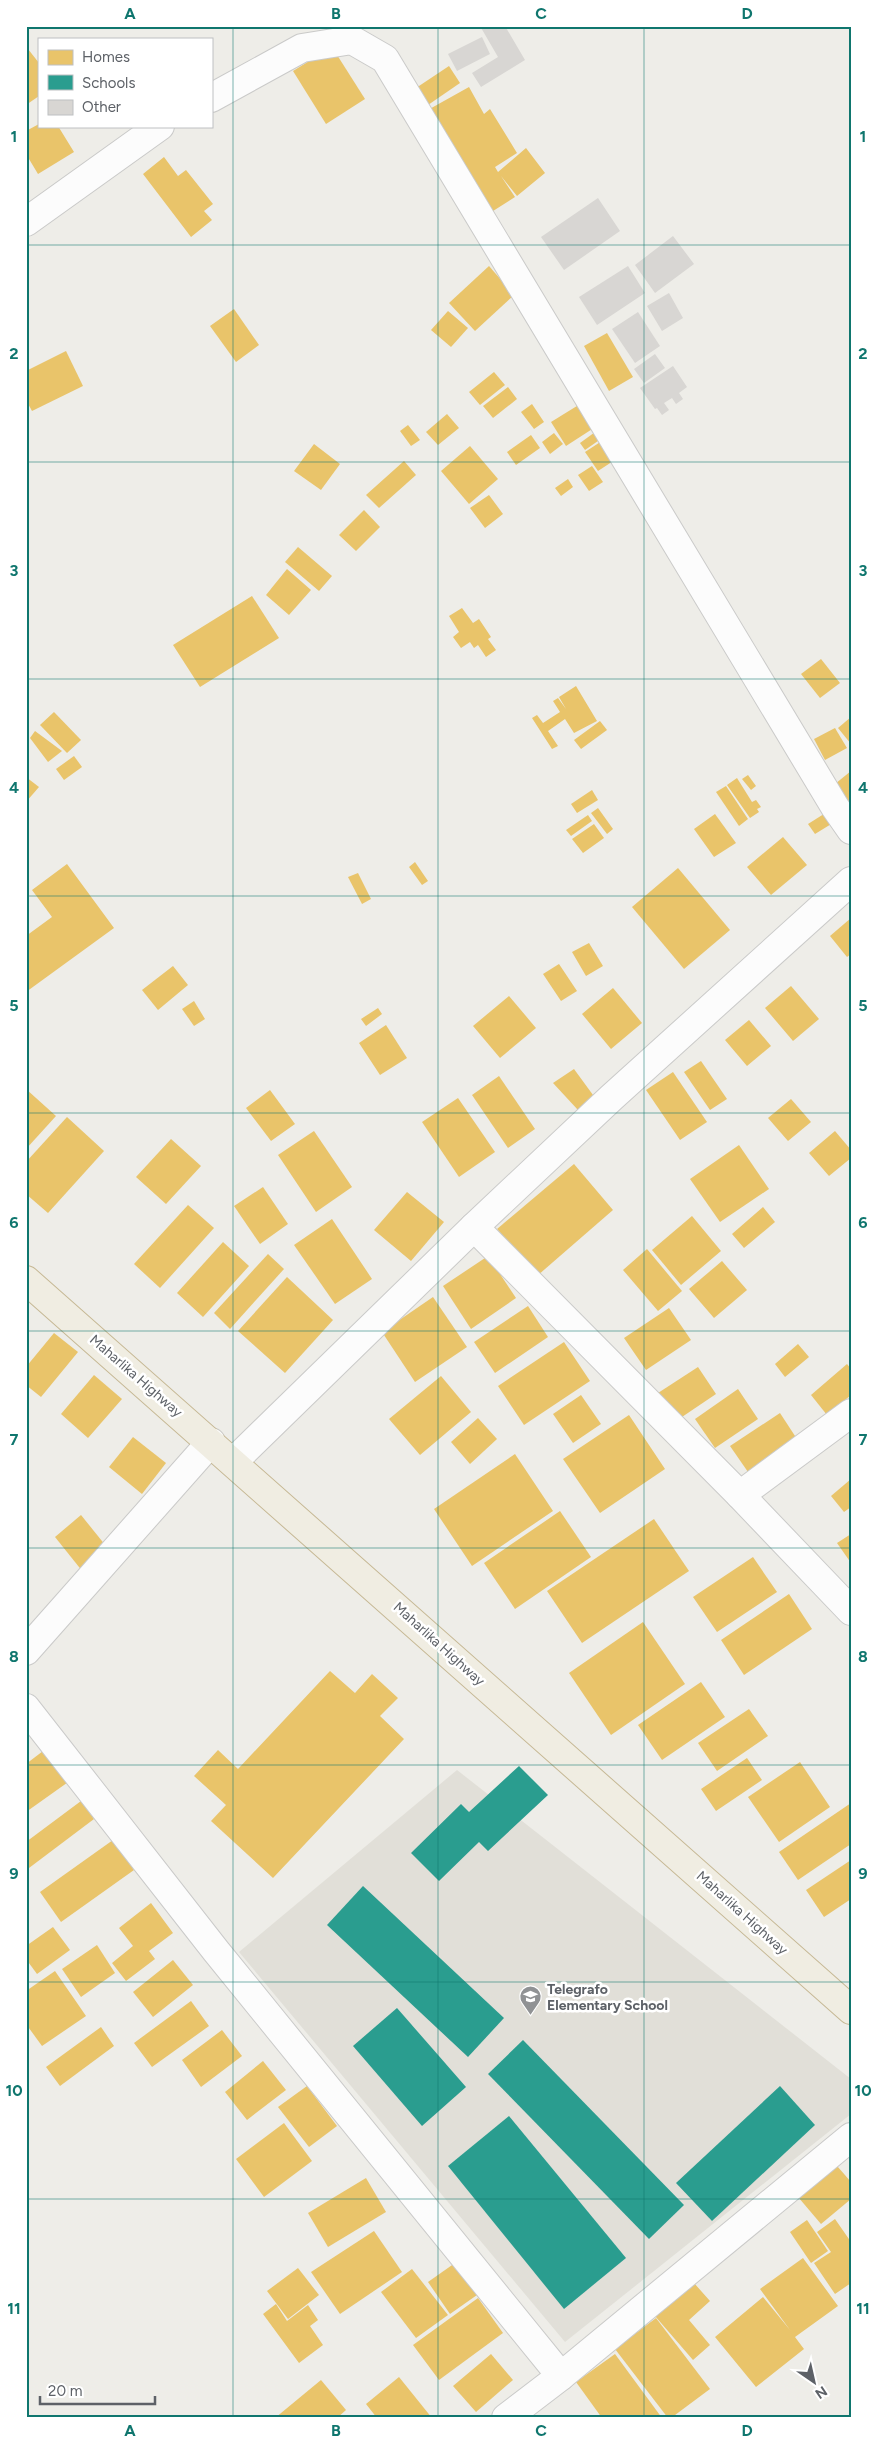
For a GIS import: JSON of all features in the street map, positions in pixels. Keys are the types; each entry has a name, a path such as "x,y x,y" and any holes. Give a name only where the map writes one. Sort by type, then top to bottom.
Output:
{"highway":[{"name":"Maharlika Highway","path":"26,1280 851,2010"}],"street":[{"path":"212,97 302,48 352,40 385,60 835,807 851,830"},
{"path":"26,222 157,128"},
{"path":"233,1462 474,1227 611,1098 851,881"},
{"path":"474,1227 851,1611"},
{"path":"740,1496 851,1413"},
{"path":"26,1651 211,1442"},
{"path":"26,1708 216,1951 561,2376"},
{"path":"506,2418 561,2376 851,2138"}],"shaded area":[{"name":"Telegrafo Elementary School","path":"457,1770 851,2079 851,2114 565,2342 239,1952"}],"building: Homes":[{"path":"332,47 365,99 326,124 293,71"},
{"path":"28,49 38,62 38,97 26,105 26,50"},
{"path":"449,66 460,83 428,105 416,88"},
{"path":"469,87 484,114 490,109 517,153 495,167 498,172 526,148 545,173 517,196 501,176 515,197 482,218 426,111"},
{"path":"38,125 38,128 59,128 74,152 38,174 26,154 26,131"},
{"path":"164,157 178,176 186,170 213,204 204,211 212,220 191,237 143,174"},
{"path":"489,266 514,295 475,331 449,303"},
{"path":"234,309 259,345 236,362 210,326"},
{"path":"448,311 468,328 451,347 431,330"},
{"path":"607,333 633,377 609,391 584,346"},
{"path":"66,351 83,386 32,411 26,400 26,371"},
{"path":"494,372 505,385 480,405 469,392"},
{"path":"508,387 517,399 493,418 483,406"},
{"path":"585,401 600,424 566,446 551,422"},
{"path":"532,404 544,422 534,429 521,412"},
{"path":"447,414 459,428 438,445 426,432"},
{"path":"408,425 420,440 411,446 400,431"},
{"path":"602,427 608,434 585,450 580,443"},
{"path":"554,433 563,444 550,454 542,442"},
{"path":"531,435 540,448 516,465 507,452"},
{"path":"611,435 624,454 598,471 585,452"},
{"path":"314,444 340,464 321,490 294,471"},
{"path":"470,446 498,479 469,504 441,471"},
{"path":"404,461 416,475 379,508 366,495"},
{"path":"592,466 603,482 589,491 578,475"},
{"path":"568,479 573,487 561,496 555,488"},
{"path":"489,495 503,514 485,528 470,508"},
{"path":"364,510 380,527 356,551 339,535"},
{"path":"298,547 332,576 319,591 285,562"},
{"path":"287,569 311,590 289,615 266,595"},
{"path":"252,596 279,638 200,687 173,645"},
{"path":"462,608 473,623 479,619 491,637 488,639 496,650 486,657 478,645 474,648 470,642 461,648 453,637 459,632 449,616"},
{"path":"821,659 840,683 820,698 801,674"},
{"path":"576,686 597,721 574,733 565,719 548,731 558,746 552,749 532,718 537,715 543,723 560,712 553,701 558,698 566,709 559,697"},
{"path":"54,712 81,740 67,753 40,725"},
{"path":"851,717 851,744 838,728"},
{"path":"600,721 607,730 581,749 574,740"},
{"path":"835,728 847,748 825,760 814,739"},
{"path":"35,731 62,751 48,762 30,738"},
{"path":"74,756 82,767 64,780 56,769"},
{"path":"851,771 851,813 830,788"},
{"path":"748,775 756,786 751,790 742,779"},
{"path":"26,777 39,787 26,802"},
{"path":"737,778 752,802 756,800 761,807 757,809 759,812 750,818 727,785"},
{"path":"726,786 748,819 739,826 716,792"},
{"path":"592,790 598,800 577,813 571,804"},
{"path":"835,807 841,818 815,834 808,824"},
{"path":"598,808 613,829 607,834 591,813"},
{"path":"715,814 736,843 714,857 694,829"},
{"path":"588,815 592,821 571,836 566,830"},
{"path":"594,824 604,838 583,853 572,839"},
{"path":"783,837 807,865 771,895 747,867"},
{"path":"415,862 428,881 422,885 409,867"},
{"path":"67,864 114,928 26,992 26,936 52,917 32,890"},
{"path":"678,868 730,930 684,969 632,907"},
{"path":"358,873 371,899 362,904 348,877"},
{"path":"851,918 851,954 847,957 830,936"},
{"path":"589,943 603,966 586,976 572,952"},
{"path":"559,964 577,991 561,1001 543,974"},
{"path":"173,966 188,985 158,1010 142,990"},
{"path":"791,986 819,1019 793,1041 765,1008"},
{"path":"613,988 642,1023 611,1049 582,1014"},
{"path":"509,996 536,1028 500,1058 473,1026"},
{"path":"194,1001 205,1019 194,1026 182,1009"},
{"path":"378,1008 382,1014 366,1026 361,1019"},
{"path":"749,1020 771,1046 747,1066 725,1040"},
{"path":"386,1025 407,1058 380,1075 359,1043"},
{"path":"701,1061 727,1099 710,1110 684,1072"},
{"path":"574,1069 593,1095 578,1110 553,1083"},
{"path":"673,1072 707,1122 680,1140 646,1090"},
{"path":"499,1076 535,1129 508,1148 472,1095"},
{"path":"26,1089 56,1116 26,1149"},
{"path":"270,1090 295,1124 271,1141 246,1108"},
{"path":"458,1098 495,1152 459,1177 422,1122"},
{"path":"791,1099 811,1122 788,1141 768,1118"},
{"path":"67,1117 104,1151 48,1213 26,1194 26,1162"},
{"path":"314,1131 352,1187 316,1212 278,1155"},
{"path":"835,1131 851,1150 851,1158 829,1176 809,1153"},
{"path":"171,1139 201,1166 166,1204 136,1177"},
{"path":"739,1145 769,1189 720,1222 690,1179"},
{"path":"574,1164 613,1210 537,1276 497,1229"},
{"path":"263,1187 288,1224 260,1244 234,1206"},
{"path":"407,1192 444,1222 411,1261 374,1230"},
{"path":"188,1205 214,1228 160,1288 134,1264"},
{"path":"763,1207 775,1222 744,1248 732,1234"},
{"path":"692,1216 721,1251 681,1285 652,1250"},
{"path":"332,1219 372,1279 335,1304 294,1245"},
{"path":"223,1242 249,1266 203,1317 177,1293"},
{"path":"647,1249 682,1291 658,1311 623,1270"},
{"path":"268,1254 284,1269 230,1329 214,1313"},
{"path":"488,1256 516,1298 471,1329 443,1286"},
{"path":"722,1261 747,1290 714,1318 689,1289"},
{"path":"287,1277 333,1320 285,1373 238,1331"},
{"path":"433,1297 467,1347 415,1382 382,1332"},
{"path":"528,1306 548,1337 495,1373 474,1342"},
{"path":"669,1308 691,1340 646,1370 624,1338"},
{"path":"54,1333 78,1352 41,1397 26,1385 26,1367"},
{"path":"564,1342 590,1381 524,1425 498,1386"},
{"path":"798,1344 809,1357 785,1377 775,1364"},
{"path":"847,1364 851,1369 851,1395 827,1415 811,1395"},
{"path":"698,1367 716,1394 676,1421 658,1393"},
{"path":"94,1375 122,1399 88,1438 61,1414"},
{"path":"441,1376 471,1412 420,1455 389,1419"},
{"path":"738,1389 758,1419 715,1448 695,1419"},
{"path":"581,1395 601,1424 573,1443 553,1414"},
{"path":"780,1413 797,1439 748,1472 730,1446"},
{"path":"629,1415 665,1469 600,1513 563,1459"},
{"path":"478,1418 497,1439 470,1464 451,1442"},
{"path":"133,1437 166,1463 142,1494 109,1467"},
{"path":"515,1454 553,1511 472,1566 434,1509"},
{"path":"851,1479 851,1507 844,1512 831,1496"},
{"path":"560,1511 591,1557 515,1609 484,1563"},
{"path":"81,1515 110,1551 83,1572 55,1537"},
{"path":"654,1519 689,1571 582,1643 547,1591"},
{"path":"851,1534 851,1563 837,1543"},
{"path":"753,1557 777,1592 717,1632 693,1597"},
{"path":"789,1594 812,1629 744,1675 721,1640"},
{"path":"643,1622 685,1684 611,1735 569,1673"},
{"path":"330,1671 355,1693 372,1674 398,1698 380,1716 404,1739 273,1878 211,1821 226,1805 194,1776 218,1750 238,1769"},
{"path":"701,1682 725,1717 662,1760 638,1725"},
{"path":"749,1709 768,1736 717,1771 698,1743"},
{"path":"47,1748 71,1780 26,1812 26,1764"},
{"path":"747,1758 762,1780 716,1811 701,1789"},
{"path":"800,1762 830,1807 779,1842 748,1797"},
{"path":"81,1801 94,1819 29,1868 26,1865 26,1842"},
{"path":"851,1803 851,1844 798,1880 779,1852"},
{"path":"113,1840 134,1870 61,1922 40,1892"},
{"path":"851,1860 851,1899 824,1917 806,1890"},
{"path":"151,1903 173,1933 149,1951 155,1959 126,1981 112,1963 133,1946 119,1928"},
{"path":"53,1927 70,1950 37,1974 26,1959 26,1946"},
{"path":"97,1945 115,1973 81,1997 62,1969"},
{"path":"173,1960 193,1985 153,2017 133,1992"},
{"path":"55,1971 86,2016 42,2046 26,2024 26,1991"},
{"path":"191,2001 209,2026 152,2067 134,2043"},
{"path":"101,2027 114,2046 60,2086 46,2067"},
{"path":"222,2030 242,2056 201,2087 182,2060"},
{"path":"263,2061 286,2090 247,2120 225,2092"},
{"path":"307,2086 337,2126 309,2147 278,2107"},
{"path":"284,2123 312,2161 264,2197 236,2159"},
{"path":"831,2159 851,2182 851,2199 821,2224 793,2191"},
{"path":"366,2178 386,2212 328,2247 308,2213"},
{"path":"835,2219 851,2242 851,2283 835,2294 814,2263 831,2252 817,2232"},
{"path":"807,2220 828,2251 811,2263 790,2232"},
{"path":"374,2231 402,2272 340,2314 311,2272"},
{"path":"803,2258 838,2306 795,2337 804,2349 756,2387 715,2337 763,2297 790,2330 760,2289"},
{"path":"455,2263 477,2295 450,2314 428,2282"},
{"path":"298,2268 319,2295 288,2319 267,2291"},
{"path":"412,2269 448,2315 416,2338 381,2292"},
{"path":"694,2283 710,2301 689,2320 710,2345 693,2360 655,2316"},
{"path":"478,2298 503,2333 439,2380 413,2345"},
{"path":"276,2304 287,2321 308,2305 318,2320 310,2326 323,2345 299,2363 263,2314"},
{"path":"656,2318 710,2389 671,2418 668,2418 615,2349"},
{"path":"491,2354 513,2380 476,2412 453,2386"},
{"path":"615,2354 662,2418 602,2418 576,2382"},
{"path":"399,2377 432,2418 377,2418 366,2404"},
{"path":"321,2380 346,2410 337,2418 275,2418"}],"building: Schools":[{"path":"519,1766 548,1795 488,1851 479,1842 439,1881 411,1853 461,1804 469,1812"},
{"path":"363,1886 504,2018 468,2057 327,1925"},
{"path":"397,2008 466,2087 422,2126 353,2046"},
{"path":"523,2040 684,2205 649,2239 488,2074"},
{"path":"780,2086 815,2125 712,2221 676,2183"},
{"path":"509,2116 626,2258 564,2309 448,2166"}],"building: Other":[{"path":"480,26 505,26 525,60 481,87 472,73 498,57"},
{"path":"482,37 490,54 457,71 448,54"},
{"path":"598,198 620,231 564,270 541,237"},
{"path":"673,236 694,264 655,293 635,265"},
{"path":"628,266 645,293 597,325 579,297"},
{"path":"669,293 683,318 662,331 647,306"},
{"path":"638,312 660,346 635,363 612,329"},
{"path":"655,354 665,368 644,383 634,369"},
{"path":"673,366 687,387 679,393 683,399 676,404 672,398 664,403 669,410 662,415 657,408 655,409 640,388"}],"place":[{"name":"Telegrafo Elementary School","path":"531,2016"}]}
